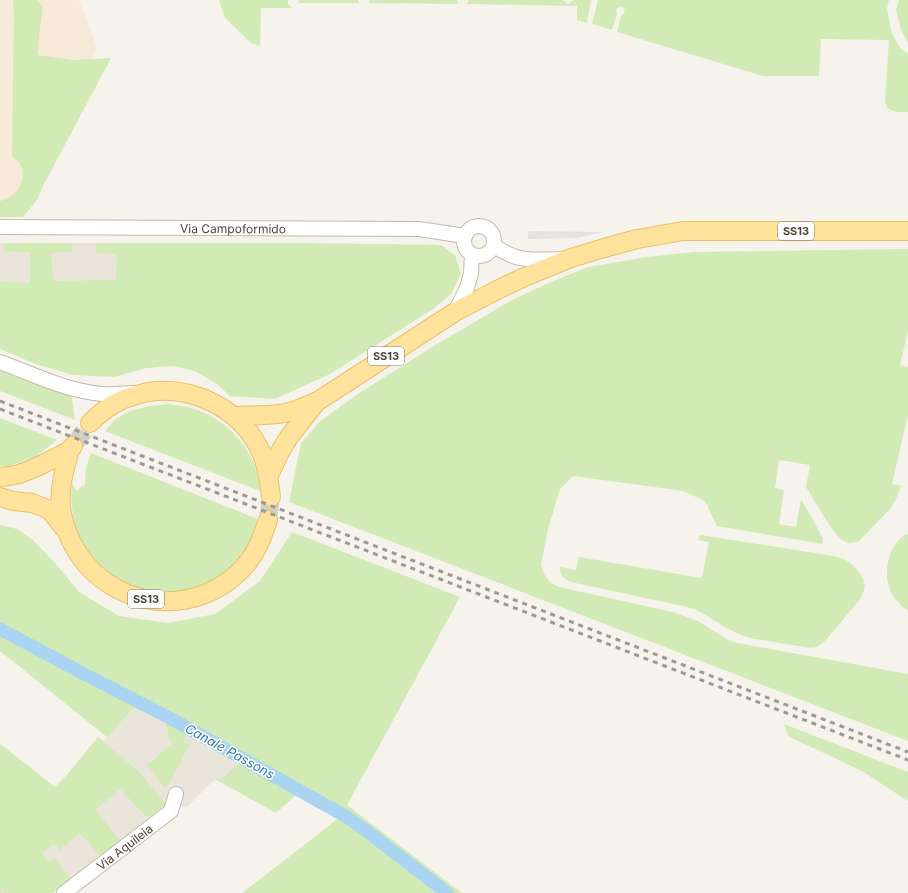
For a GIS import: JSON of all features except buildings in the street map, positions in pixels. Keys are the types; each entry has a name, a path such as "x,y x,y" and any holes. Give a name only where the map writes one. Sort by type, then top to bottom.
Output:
{"main road":[{"name":"SS13","path":"234,416 284,413 297,410 318,401 455,312 527,276 571,258 604,248 637,239 683,231 908,231"},
{"path":"90,423 99,414 122,400 147,392 165,390 184,392 202,397 219,405 234,416 250,433 262,453 269,475 271,497"},
{"name":"SS13","path":"269,475 289,437 318,401"},
{"name":"SS13","path":"0,477 18,474 36,468 72,448 61,481 61,506 66,531"},
{"name":"SS13","path":"0,497 13,501 32,503 50,510 66,531 76,551 90,569 107,584 127,594 149,600 172,601 194,598 215,589 234,577 257,548 268,520"}],"street":[{"path":"478,226 484,227 493,234 494,246 488,254 483,256 472,255 466,249 464,240 465,236 468,231 473,228 478,226"},
{"name":"Via Campoformido","path":"0,227 419,229 465,236"},
{"path":"494,246 507,254 520,258 571,258"},
{"path":"455,312 467,288 471,273 472,255"},
{"path":"0,362 63,386 84,392 103,394 147,392"},
{"name":"Via Aquileia","path":"64,893 171,811 176,794"}],"shaded area":[{"path":"0,0 79,0 97,48 27,207 0,207"},
{"path":"528,231 604,232 577,238 528,239"},
{"path":"0,243 129,243 124,353 0,314"},
{"path":"138,708 297,794 276,813 215,779 187,807 166,804 53,893 0,893 0,843 66,776 98,737 103,741 133,709"}],"green space":[{"path":"13,0 37,0 43,7 38,55 73,60 111,58 37,200 23,217 0,217 0,201 15,193 21,184 23,174 20,164 12,156"},
{"path":"219,0 288,0 288,4 293,8 261,8 260,46 251,43 225,18"},
{"path":"299,0 358,0 358,3 299,3"},
{"path":"369,0 457,0 458,4 369,3"},
{"path":"469,0 563,0 568,4 573,0 591,0 587,23 577,20 577,6 467,4"},
{"path":"598,0 889,0 887,8 891,31 900,48 908,54 908,112 896,112 887,108 885,101 889,40 821,39 819,76 763,76 617,32 621,16 625,10 622,7 617,9 612,30 592,24"},
{"path":"899,0 908,0 908,43 901,30 896,10"},
{"path":"4,243 72,243 73,251 51,253 53,281 116,280 117,254 96,253 96,243 311,243 441,245 455,255 461,274 451,294 433,309 330,374 275,399 230,396 217,384 195,371 172,366 146,368 114,377 73,375 36,364 0,349 0,282 30,283 30,252 4,251"},
{"path":"908,249 908,331 900,365 908,367 908,415 892,484 901,486 890,509 859,541 848,543 844,541 824,517 806,487 810,465 779,460 775,488 784,490 779,524 796,527 801,499 823,538 822,544 717,526 705,501 683,491 573,476 560,489 548,529 541,564 544,574 551,583 559,587 673,612 698,621 728,640 737,643 908,674 908,741 289,502 301,443 320,421 358,394 437,344 512,300 551,282 588,267 647,257 694,252"},
{"path":"0,370 68,394 72,398 75,420 0,391"},
{"path":"168,404 198,410 219,421 229,429 238,438 251,458 257,472 260,491 105,431 115,419 130,411 148,406"},
{"path":"0,418 57,440 35,457 9,466 0,466"},
{"path":"91,453 258,519 249,545 230,569 208,584 187,591 167,594 142,591 113,578 89,555 80,540 74,524 71,499 72,482 76,491 85,484 86,468"},
{"path":"0,525 17,529 33,540 55,563 79,592 119,616 168,623 215,614 260,581 292,532 460,597 347,805 462,893 242,893 339,818 297,794 276,813 215,779 223,778 239,763 186,735 183,741 190,744 170,782 165,788 147,765 173,743 169,738 166,723 137,708 133,709 107,737 0,651"},
{"path":"908,533 908,611 898,603 891,592 888,584 887,567 891,551 901,538"},
{"path":"700,535 834,556 842,559 852,564 864,580 865,584 861,598 826,640 817,647 811,648 750,638 725,627 694,609 575,583 564,578 560,571 560,567 576,570 579,557 702,578 709,542 698,540"},
{"path":"784,724 908,772 908,801 862,771 788,736"},
{"path":"98,737 139,772 166,804 148,818 120,789 95,810 120,840 100,856 80,833 59,850 54,843 42,853 49,861 54,858 71,879 53,893 5,893 3,891 0,893 0,744 55,787"}],"waterway":[{"name":"Canale Passons","path":"0,629 168,717 347,817 447,893"}],"tunnel":[{"path":"73,446 90,423"},
{"path":"268,520 271,497"}],"railway":[{"path":"0,401 908,752"},
{"path":"0,409 908,760"}]}
